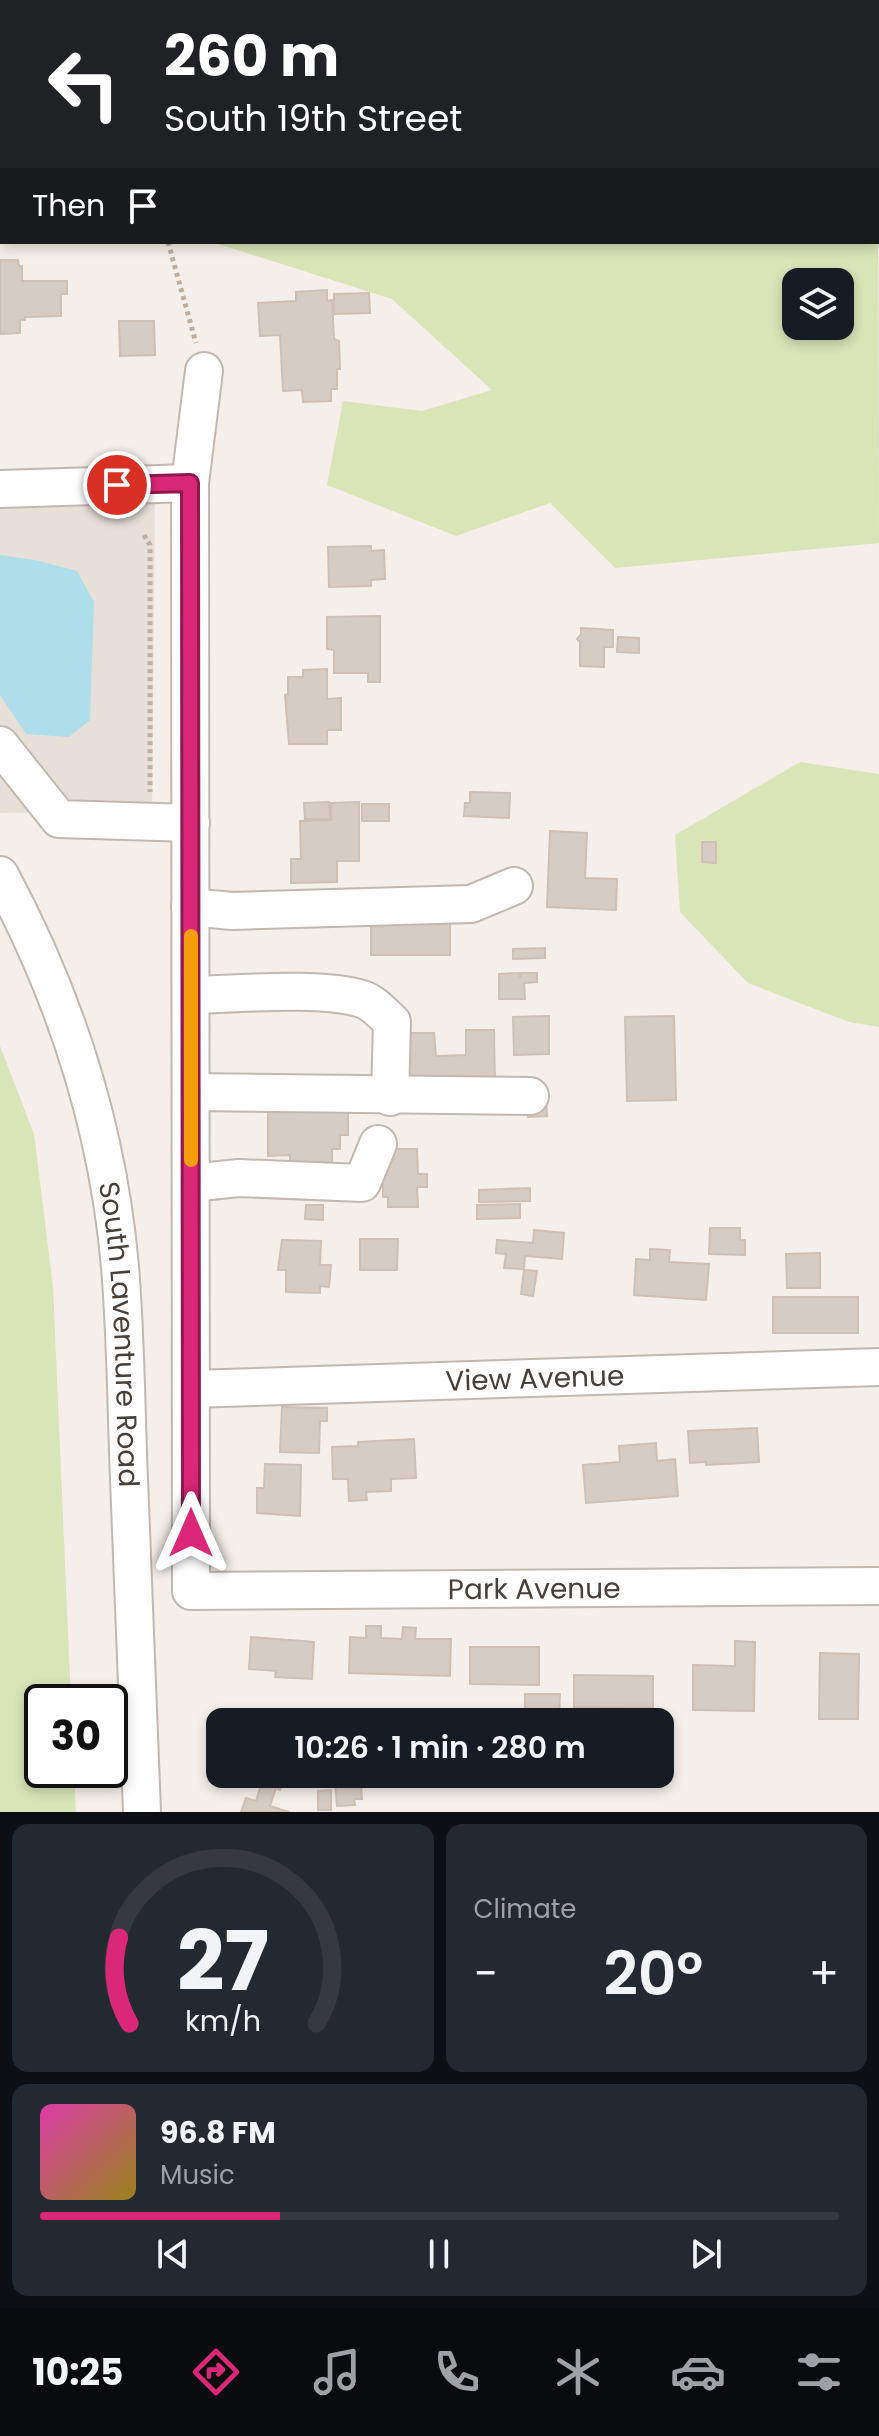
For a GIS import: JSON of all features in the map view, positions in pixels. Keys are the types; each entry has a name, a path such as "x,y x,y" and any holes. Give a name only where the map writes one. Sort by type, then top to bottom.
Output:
{"street":[{"path":"191,1389 190,483 204,371"},
{"path":"0,489 190,483"},
{"path":"0,745 59,819 191,823"},
{"name":"South Laventure Road","path":"0,875 40,955 78,1055 101,1146 113,1212 123,1319 142,1812"},
{"path":"190,907 232,911 471,904 514,886"},
{"path":"191,995 318,993 363,999 392,1022 390,1097"},
{"path":"191,1092 390,1097 530,1096"},
{"path":"191,1183 239,1178 362,1183 378,1144"},
{"name":"View Avenue","path":"191,1389 879,1367"},
{"name":"Park Avenue","path":"191,1389 191,1591 879,1586"}],"path":[{"path":"169,244 204,371"},
{"path":"144,535 150,545 150,822"}],"shaded area":[{"path":"155,490 152,811 0,813 0,493"}],"green space":[{"path":"218,244 878,244 879,543 615,568 550,503 456,536 327,485 343,401 422,411 492,390 392,299"},
{"path":"800,762 879,774 879,1027 849,1022 748,983 680,912 675,835"},
{"path":"0,1046 34,1134 53,1287 70,1684 24,1684 24,1788 75,1788 76,1812 0,1812"}],"water":[{"path":"0,555 77,571 94,602 90,720 69,737 26,734 0,695"}],"building":[{"path":"0,260 18,260 19,266 22,266 22,281 67,281 67,294 61,294 61,316 25,317 25,320 20,320 20,333 0,334"},
{"path":"327,290 327,301 332,300 334,339 339,341 337,389 331,389 331,401 303,402 302,390 283,391 280,335 260,336 258,303 296,301 296,292"},
{"path":"369,293 370,313 334,314 334,294"},
{"path":"119,321 154,321 155,355 120,356"},
{"path":"371,546 371,551 384,550 385,579 371,580 371,586 329,587 328,547"},
{"path":"380,616 380,682 368,682 368,673 334,673 334,650 327,649 327,617"},
{"path":"581,628 613,630 613,647 604,647 604,667 580,666 580,642 577,639"},
{"path":"618,637 639,638 639,653 617,652"},
{"path":"327,669 327,699 341,698 341,730 327,730 327,744 289,744 285,695 288,694 288,677 303,677 303,670"},
{"path":"470,792 510,793 509,818 464,816 465,803 470,803"},
{"path":"329,802 330,819 305,819 304,803"},
{"path":"359,802 359,861 337,861 337,882 291,883 291,859 301,859 300,821 331,820 331,803"},
{"path":"362,804 389,804 389,821 362,821"},
{"path":"550,831 587,833 585,878 617,879 616,910 547,907"},
{"path":"702,842 716,842 716,863 702,862"},
{"path":"371,915 450,915 450,955 371,955"},
{"path":"545,948 545,958 513,959 513,949"},
{"path":"520,973 520,978 522,973 537,973 537,982 524,983 525,999 499,999 499,974"},
{"path":"549,1016 549,1054 514,1055 513,1017"},
{"path":"674,1016 676,1100 627,1101 625,1017"},
{"path":"466,1030 494,1030 495,1084 402,1085 401,1033 434,1033 436,1056 466,1055"},
{"path":"546,1101 547,1116 528,1117 527,1102"},
{"path":"348,1109 348,1135 340,1135 340,1149 332,1149 332,1163 290,1164 290,1155 268,1156 268,1110"},
{"path":"383,1149 417,1149 418,1174 427,1174 427,1187 417,1187 418,1207 388,1207 388,1197 383,1197"},
{"path":"530,1188 530,1201 479,1202 479,1190"},
{"path":"520,1204 520,1218 477,1219 477,1205"},
{"path":"306,1205 323,1205 323,1220 305,1219"},
{"path":"710,1228 740,1228 740,1240 745,1240 745,1255 709,1254"},
{"path":"534,1230 564,1233 562,1259 525,1256 524,1269 504,1268 506,1254 496,1253 497,1240 533,1243"},
{"path":"360,1239 398,1239 397,1270 360,1270"},
{"path":"282,1240 321,1241 320,1265 331,1265 329,1287 320,1286 320,1293 286,1292 286,1270 278,1270"},
{"path":"650,1249 670,1250 669,1262 709,1264 706,1300 634,1295 636,1259 650,1260"},
{"path":"820,1253 820,1288 787,1288 786,1254"},
{"path":"524,1270 537,1271 533,1296 521,1294"},
{"path":"773,1297 858,1297 858,1333 773,1333"},
{"path":"282,1407 327,1408 327,1421 320,1421 319,1453 280,1452"},
{"path":"757,1428 759,1462 690,1463 688,1431"},
{"path":"414,1439 416,1478 391,1479 391,1491 366,1492 367,1500 349,1501 348,1479 333,1479 332,1447 358,1446 358,1442"},
{"path":"656,1443 657,1461 675,1459 678,1496 586,1503 583,1465 620,1462 619,1446"},
{"path":"265,1464 301,1465 300,1516 257,1513 257,1488 264,1488"},
{"path":"366,1626 381,1626 381,1638 402,1639 403,1627 416,1628 415,1639 451,1639 450,1676 349,1673 350,1637 366,1638"},
{"path":"251,1637 314,1642 312,1679 275,1677 276,1671 249,1669"},
{"path":"735,1641 755,1642 754,1711 693,1710 693,1665 735,1666"},
{"path":"470,1647 539,1647 539,1685 470,1684"},
{"path":"820,1653 859,1654 858,1719 819,1719"},
{"path":"574,1675 653,1676 653,1708 574,1707"},
{"path":"525,1694 560,1694 560,1708 525,1708"},
{"path":"260,1788 276,1788 270,1806 289,1812 241,1812 246,1798 256,1801"},
{"path":"336,1788 361,1788 362,1799 354,1799 355,1805 337,1806"},
{"path":"331,1790 331,1810 318,1810 318,1791"}],"slow traffic":[{"path":"191,936 191,1160"}],"route":[{"path":"117,485 190,483 191,1533"}]}
